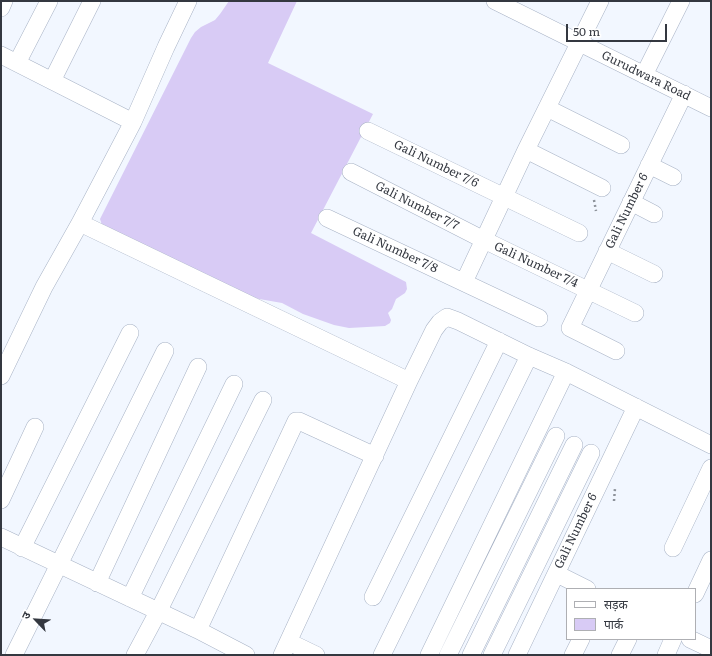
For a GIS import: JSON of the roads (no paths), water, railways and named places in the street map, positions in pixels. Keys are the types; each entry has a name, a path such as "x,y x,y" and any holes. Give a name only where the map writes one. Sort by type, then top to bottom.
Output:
{"street":[{"path":"1,8 4,1"},
{"path":"17,63 49,1"},
{"path":"52,81 92,1"},
{"path":"1,376 44,287 80,223 133,122 188,1"},
{"name":"Gurudwara Road","path":"495,1 684,94 710,104"},
{"path":"464,282 546,108 600,1"},
{"path":"644,74 681,1"},
{"path":"1,55 133,122"},
{"name":"Gali Number 6","path":"616,351 570,328 684,94"},
{"path":"546,108 621,145"},
{"name":"Gali Number 7/6","path":"368,132 579,233"},
{"path":"526,150 602,188"},
{"path":"649,165 673,177"},
{"name":"Gali Number 7/7","path":"351,172 484,240"},
{"path":"631,202 654,214"},
{"name":"Gali Number 7/8","path":"327,218 539,318"},
{"path":"80,223 409,381"},
{"name":"Gali Number 7/4","path":"484,240 635,313"},
{"path":"607,251 654,274"},
{"path":"316,655 286,649 409,381 434,330 440,322 447,317 566,372 711,445"},
{"path":"22,548 130,333"},
{"path":"372,597 499,341"},
{"path":"14,655 165,350"},
{"path":"382,655 529,356"},
{"path":"96,583 198,367"},
{"path":"429,655 566,372"},
{"path":"130,598 234,384"},
{"path":"135,655 158,612 263,400"},
{"name":"Gali Number 6","path":"516,655 636,407"},
{"path":"198,630 296,421 299,421 375,456"},
{"path":"1,500 35,427"},
{"path":"539,428 609,462"},
{"path":"448,655 556,436"},
{"path":"471,655 574,445"},
{"path":"492,655 591,453"},
{"path":"673,548 711,468"},
{"path":"512,483 582,518"},
{"path":"1,537 198,630 246,655"},
{"path":"696,592 711,560"},
{"path":"561,576 585,588"},
{"path":"463,585 533,620"},
{"path":"573,655 580,640"},
{"path":"620,655 628,640"},
{"path":"666,655 673,640"},
{"path":"692,640 710,649"}]}
